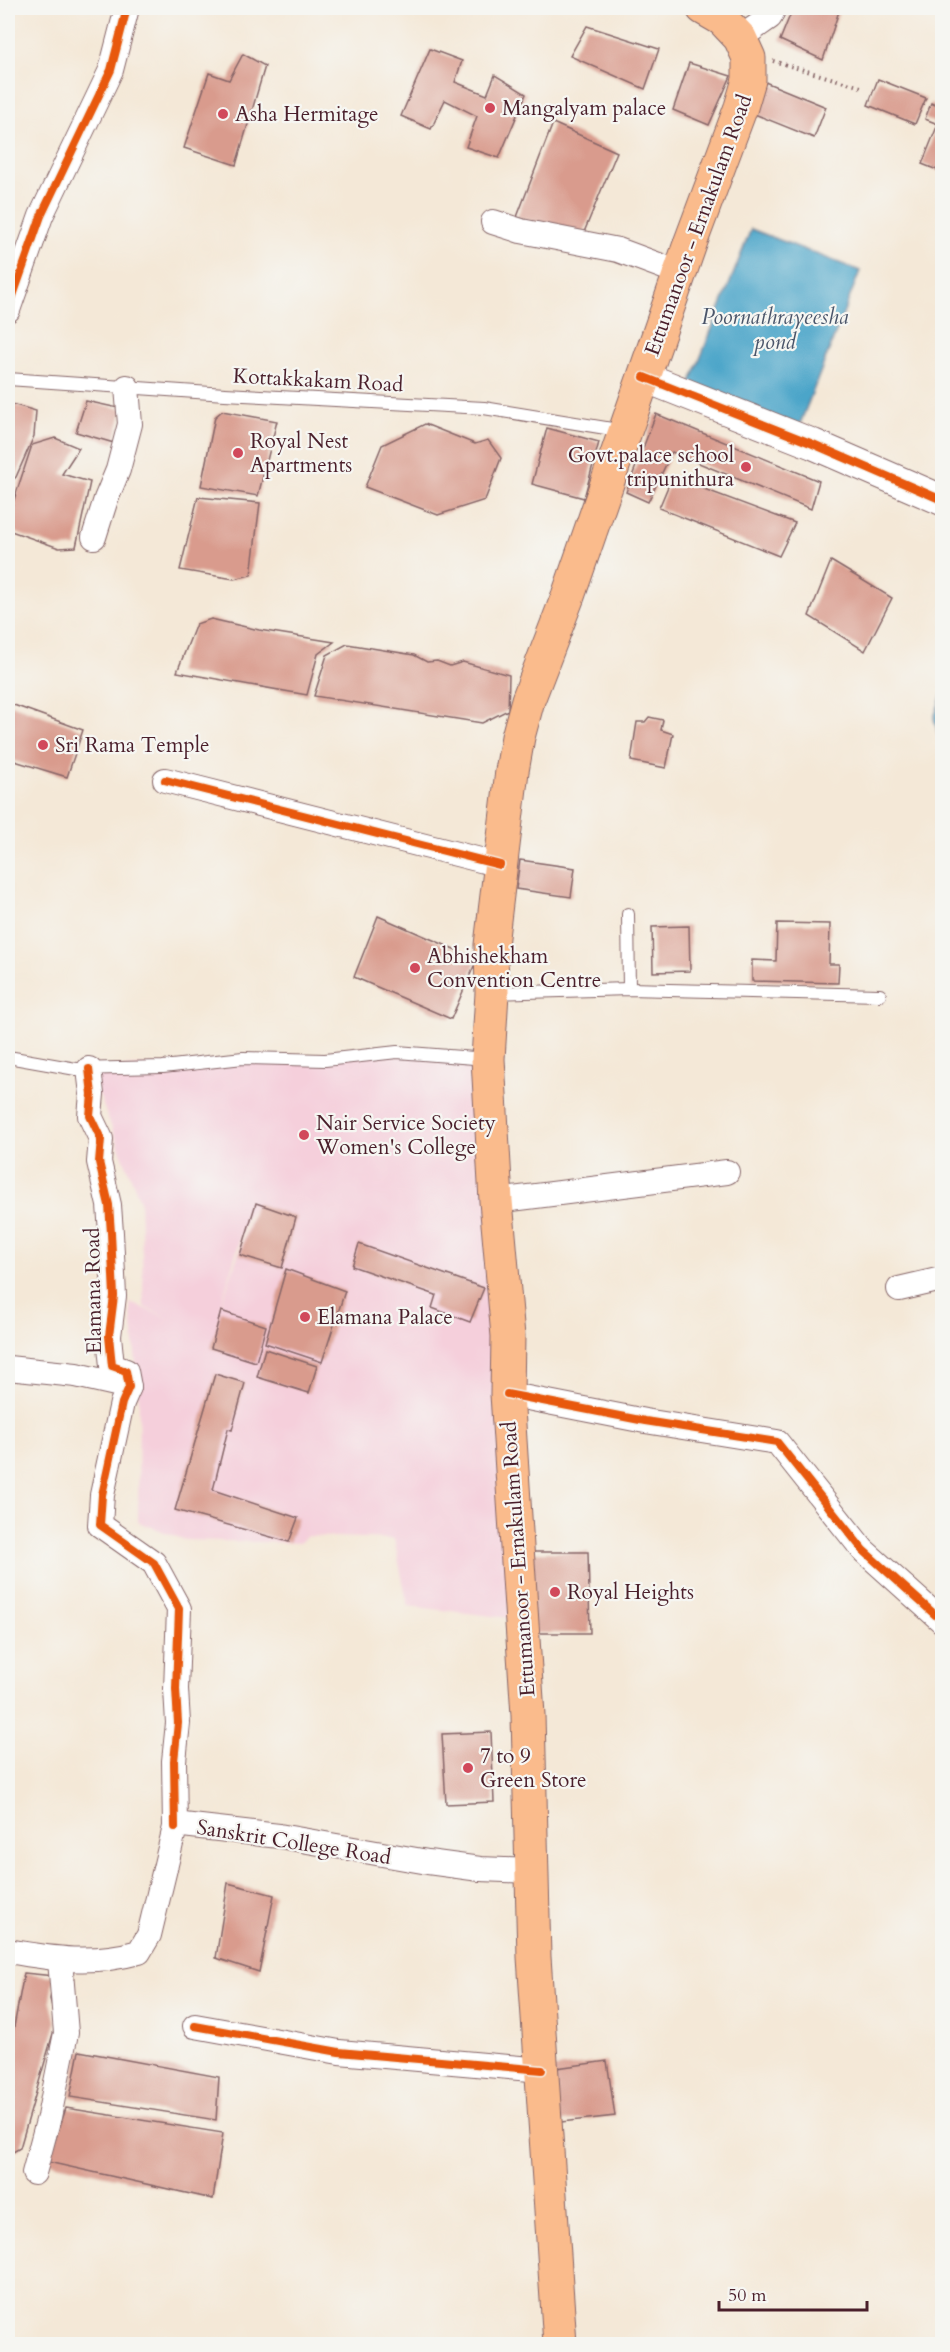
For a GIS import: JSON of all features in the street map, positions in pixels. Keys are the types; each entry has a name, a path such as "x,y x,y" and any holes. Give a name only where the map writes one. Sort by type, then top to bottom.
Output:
{"main road":[{"path":"703,8 722,19 744,48"},
{"name":"Ettumanoor - Ernakulam Road","path":"560,2344 534,1957 528,1715 507,1394 508,1336 496,1201 488,1059 492,993 491,945 518,737 528,700 568,596 680,273 741,107 749,80 744,48"}],"street":[{"path":"8,310 41,216 111,70 126,8"},
{"path":"744,48 770,17 774,8"},
{"path":"493,222 521,231 618,250 680,273"},
{"path":"644,377 813,444 942,500"},
{"path":"94,537 118,470 130,424 127,387"},
{"path":"165,780 500,866"},
{"name":"Elamana Road","path":"8,1368 76,1375 129,1388 126,1371 112,1366 109,1336 114,1296 111,1233 99,1162 100,1139 90,1116 92,1094 89,1069"},
{"path":"496,1201 727,1172"},
{"path":"899,1290 942,1279"},
{"path":"129,1388 122,1403 102,1495 100,1525 154,1563 179,1609 176,1689 178,1722 174,1761 175,1827"},
{"path":"507,1394 645,1421 777,1442 864,1550 942,1621"},
{"name":"Sanskrit College Road","path":"8,1951 60,1960 113,1959 139,1952 149,1935 175,1827 183,1825 279,1836 367,1853 480,1869 532,1870"},
{"path":"34,2173 49,2117 66,2033 60,1960"},
{"path":"195,2026 339,2052 542,2070"}],"lane":[{"name":"Kottakkakam Road","path":"8,379 484,408 625,431"},
{"path":"628,914 629,989"},
{"path":"492,993 629,989 880,995"},
{"path":"8,1057 76,1069 163,1067 243,1058 325,1060 398,1052 488,1059"}],"path":[{"path":"744,48 861,87"}],"shaded area":[{"path":"397,1052 488,1059 510,1618 408,1606 394,1539 306,1536 300,1543 185,1540 138,1522 139,1394 130,1303 172,1319 144,1307 140,1201 89,1069","holes":["254,1206 220,1309 246,1218"]}],"water":[{"name":"Poornathrayeesha pond","path":"751,229 860,271 798,429 689,387"},
{"path":"942,695 942,749 934,718"}],"building":[{"path":"793,8 840,8 823,60 780,40"},
{"path":"587,26 659,49 645,89 570,56"},
{"name":"Mangalyam palace","path":"430,49 462,61 455,82 487,95 495,75 526,94 499,158 466,147 477,116 445,100 431,129 401,116"},
{"name":"Asha Hermitage","path":"243,54 265,66 236,165 184,148 209,73 229,80"},
{"path":"689,63 731,76 709,125 673,110"},
{"path":"878,79 926,98 915,124 868,105"},
{"path":"765,82 826,107 814,138 752,113"},
{"path":"931,103 942,108 942,172 922,164 938,124 925,119"},
{"path":"553,123 617,152 582,237 517,217"},
{"path":"86,401 123,409 114,443 76,432"},
{"path":"8,403 36,411 34,436 16,477 8,484"},
{"name":"Royal Nest Apartments","path":"222,411 277,421 258,496 201,486 215,417"},
{"name":"Govt.palace school tripunithura","path":"656,414 819,481 811,509 672,452 648,502 626,492"},
{"path":"425,424 475,444 488,440 501,458 485,500 438,515 365,487 382,445"},
{"path":"547,428 599,442 584,498 532,484"},
{"path":"55,438 79,448 62,474 90,482 76,547 59,548 8,530 8,518 32,445"},
{"name":"Govt.palace school tripunithura","path":"672,477 795,523 779,556 659,508"},
{"path":"198,497 260,503 251,575 234,579 180,570"},
{"path":"831,561 892,598 865,651 809,616"},
{"path":"211,619 259,630 334,642 318,654 307,695 177,672 196,624"},
{"path":"347,644 414,655 427,662 437,661 450,666 463,662 509,675 508,710 482,723 314,696 327,655"},
{"name":"Sri Rama Temple","path":"11,704 83,730 67,777 8,759 8,715"},
{"path":"649,717 663,720 661,730 673,734 666,768 631,761 637,722 645,722"},
{"path":"520,860 575,868 571,897 516,889"},
{"name":"Abhishekham Convention Centre","path":"378,916 477,959 451,1019 354,977"},
{"path":"777,923 830,924 829,964 839,964 838,983 752,981 752,960 776,961"},
{"path":"689,926 690,971 653,972 652,927"},
{"path":"256,1203 296,1217 282,1268 240,1255"},
{"path":"359,1244 484,1288 470,1322 432,1308 436,1295 352,1266"},
{"name":"Elamana Palace","path":"286,1269 345,1291 322,1362 265,1343"},
{"path":"221,1311 266,1326 256,1362 211,1348"},
{"path":"265,1349 317,1366 309,1393 257,1377"},
{"path":"215,1374 245,1383 232,1430 228,1429 213,1490 298,1518 289,1542 175,1510"},
{"name":"Royal Heights","path":"522,1552 588,1552 590,1633 521,1633"},
{"name":"7 to 9 Green Store","path":"491,1732 494,1802 446,1804 442,1734"},
{"path":"228,1883 274,1895 259,1972 216,1958"},
{"path":"24,1973 54,1976 50,1999 56,2023 20,2148 8,2155 8,2059"},
{"path":"79,2051 219,2077 216,2120 70,2097"},
{"path":"607,2061 615,2116 552,2123 542,2070"},
{"path":"66,2108 223,2133 213,2199 48,2162"}],"cycle path":[{"path":"8,310 41,216 111,70 127,8"},
{"path":"644,377 813,444 942,500"},
{"path":"165,780 500,865"},
{"path":"89,1069 92,1094 90,1116 101,1139 99,1162 109,1205 114,1296 109,1336 112,1366 126,1371 129,1387 122,1403 102,1495 100,1525 154,1563 179,1609 176,1689 178,1723 174,1761 175,1827"},
{"path":"507,1394 645,1421 777,1442 863,1550 942,1621"},
{"path":"195,2026 339,2052 542,2070"}],"place":[{"name":"Mangalyam palace","path":"490,108"},
{"name":"Asha Hermitage","path":"223,114"},
{"name":"Royal Nest Apartments","path":"238,453"},
{"name":"Govt.palace school tripunithura","path":"746,467"},
{"name":"Sri Rama Temple","path":"43,745"},
{"name":"Abhishekham Convention Centre","path":"415,968"},
{"name":"Nair Service Society Women's College","path":"304,1135"},
{"name":"Elamana Palace","path":"305,1317"},
{"name":"Royal Heights","path":"555,1592"},
{"name":"7 to 9 Green Store","path":"468,1768"}]}
